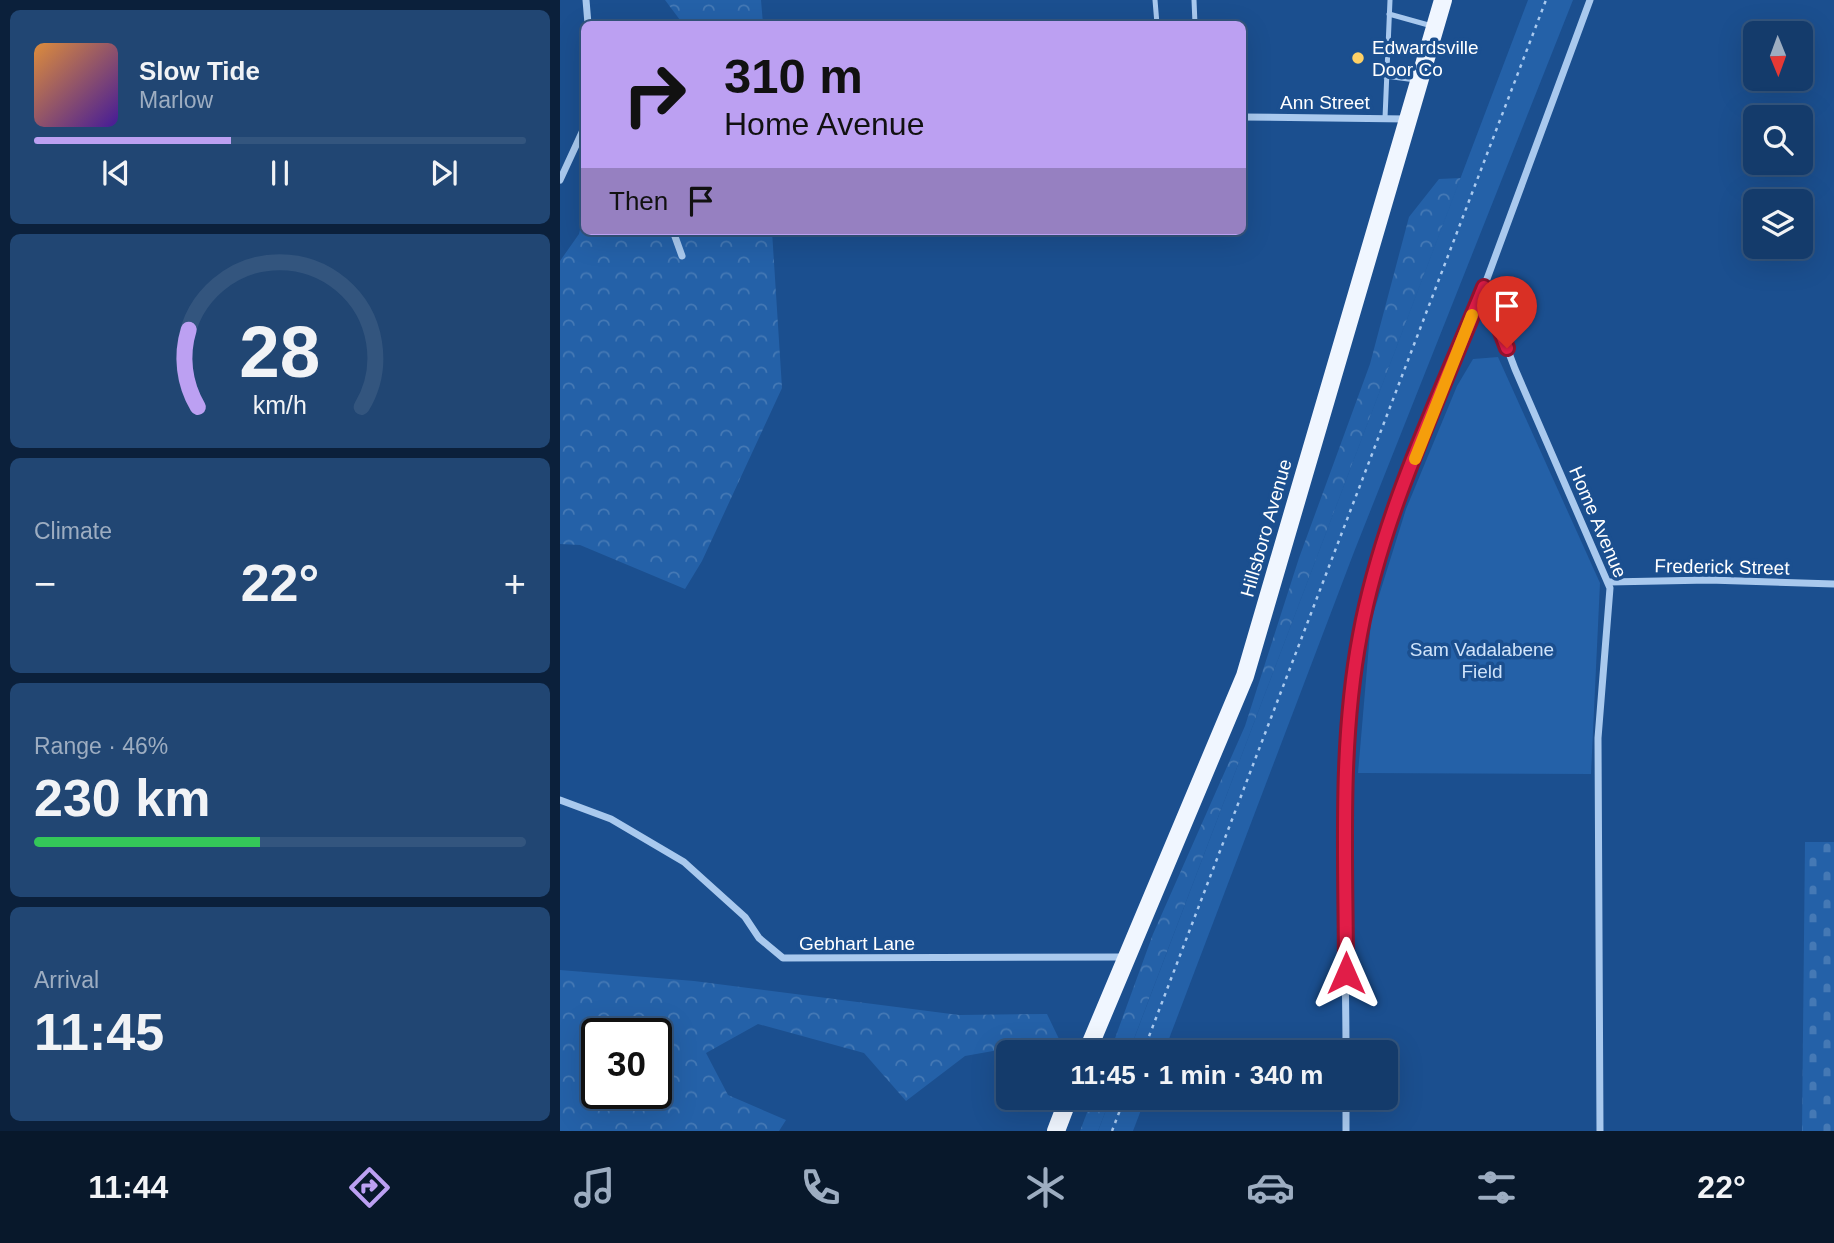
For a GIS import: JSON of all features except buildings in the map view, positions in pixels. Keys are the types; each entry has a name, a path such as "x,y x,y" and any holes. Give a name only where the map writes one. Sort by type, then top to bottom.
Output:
{"main road":[{"name":"Hillsboro Avenue","path":"1092,1040 1245,676 1443,0"},
{"path":"1056,1131 1064,1110"}],"street":[{"path":"586,0 588,21"},
{"path":"1346,1040 1346,805 1353,683 1359,636 1369,593 1400,495 1484,287 1590,0"},
{"name":"Ann Street","path":"1246,117 1408,118"},
{"path":"560,180 581,134"},
{"path":"674,235 682,256"},
{"name":"Home Avenue","path":"1484,287 1520,381 1609,582 1611,598 1598,738 1600,1131"},
{"name":"Frederick Street","path":"1609,582 1709,580 1834,584"},
{"name":"Gebhart Lane","path":"560,800 611,819 684,862 735,907 758,937 783,958 1125,957"},
{"path":"1346,1110 1346,1131"}],"lane":[{"path":"1155,0 1157,21"},
{"path":"1194,0 1195,21"},
{"path":"1385,118 1390,0"},
{"path":"1389,14 1435,27"},
{"path":"1385,76 1419,80"}],"path":[{"path":"1148,1040 1546,0"},
{"path":"1112,1131 1120,1110"}],"green space":[{"path":"665,0 761,0 763,21 681,21"},
{"path":"1528,0 1573,0 1354,552 1169,1040 1134,1040"},
{"path":"1461,178 1134,1040 1114,1040 1153,934 1245,726 1299,558 1370,364 1409,217 1439,179"},
{"path":"581,226 581,235 772,235 782,388 702,561 685,589 580,545 560,544 560,261 579,234"},
{"name":"Sam Vadalabene Field","path":"1498,357 1600,583 1591,774 1358,773 1371,621 1406,509 1457,386 1473,359"},
{"path":"1805,842 1834,842 1834,1131 1802,1131"},
{"path":"560,970 694,981 959,1015 1047,1014 1059,1039 996,1040 996,1050 965,1056 906,1101 864,1053 758,1024 706,1053 728,1095 786,1120 779,1131 560,1131"},
{"path":"1088,1110 1106,1110 1098,1131 1080,1131"},
{"path":"1106,1110 1141,1110 1133,1131 1098,1131"}],"slow traffic":[{"path":"1415,459 1472,315"}],"place":[{"name":"Edwardsville Door Co","path":"1358,58"}],"route":[{"path":"1346,973 1346,805 1349,738 1359,636 1369,593 1400,495 1484,287 1507,348"}]}
